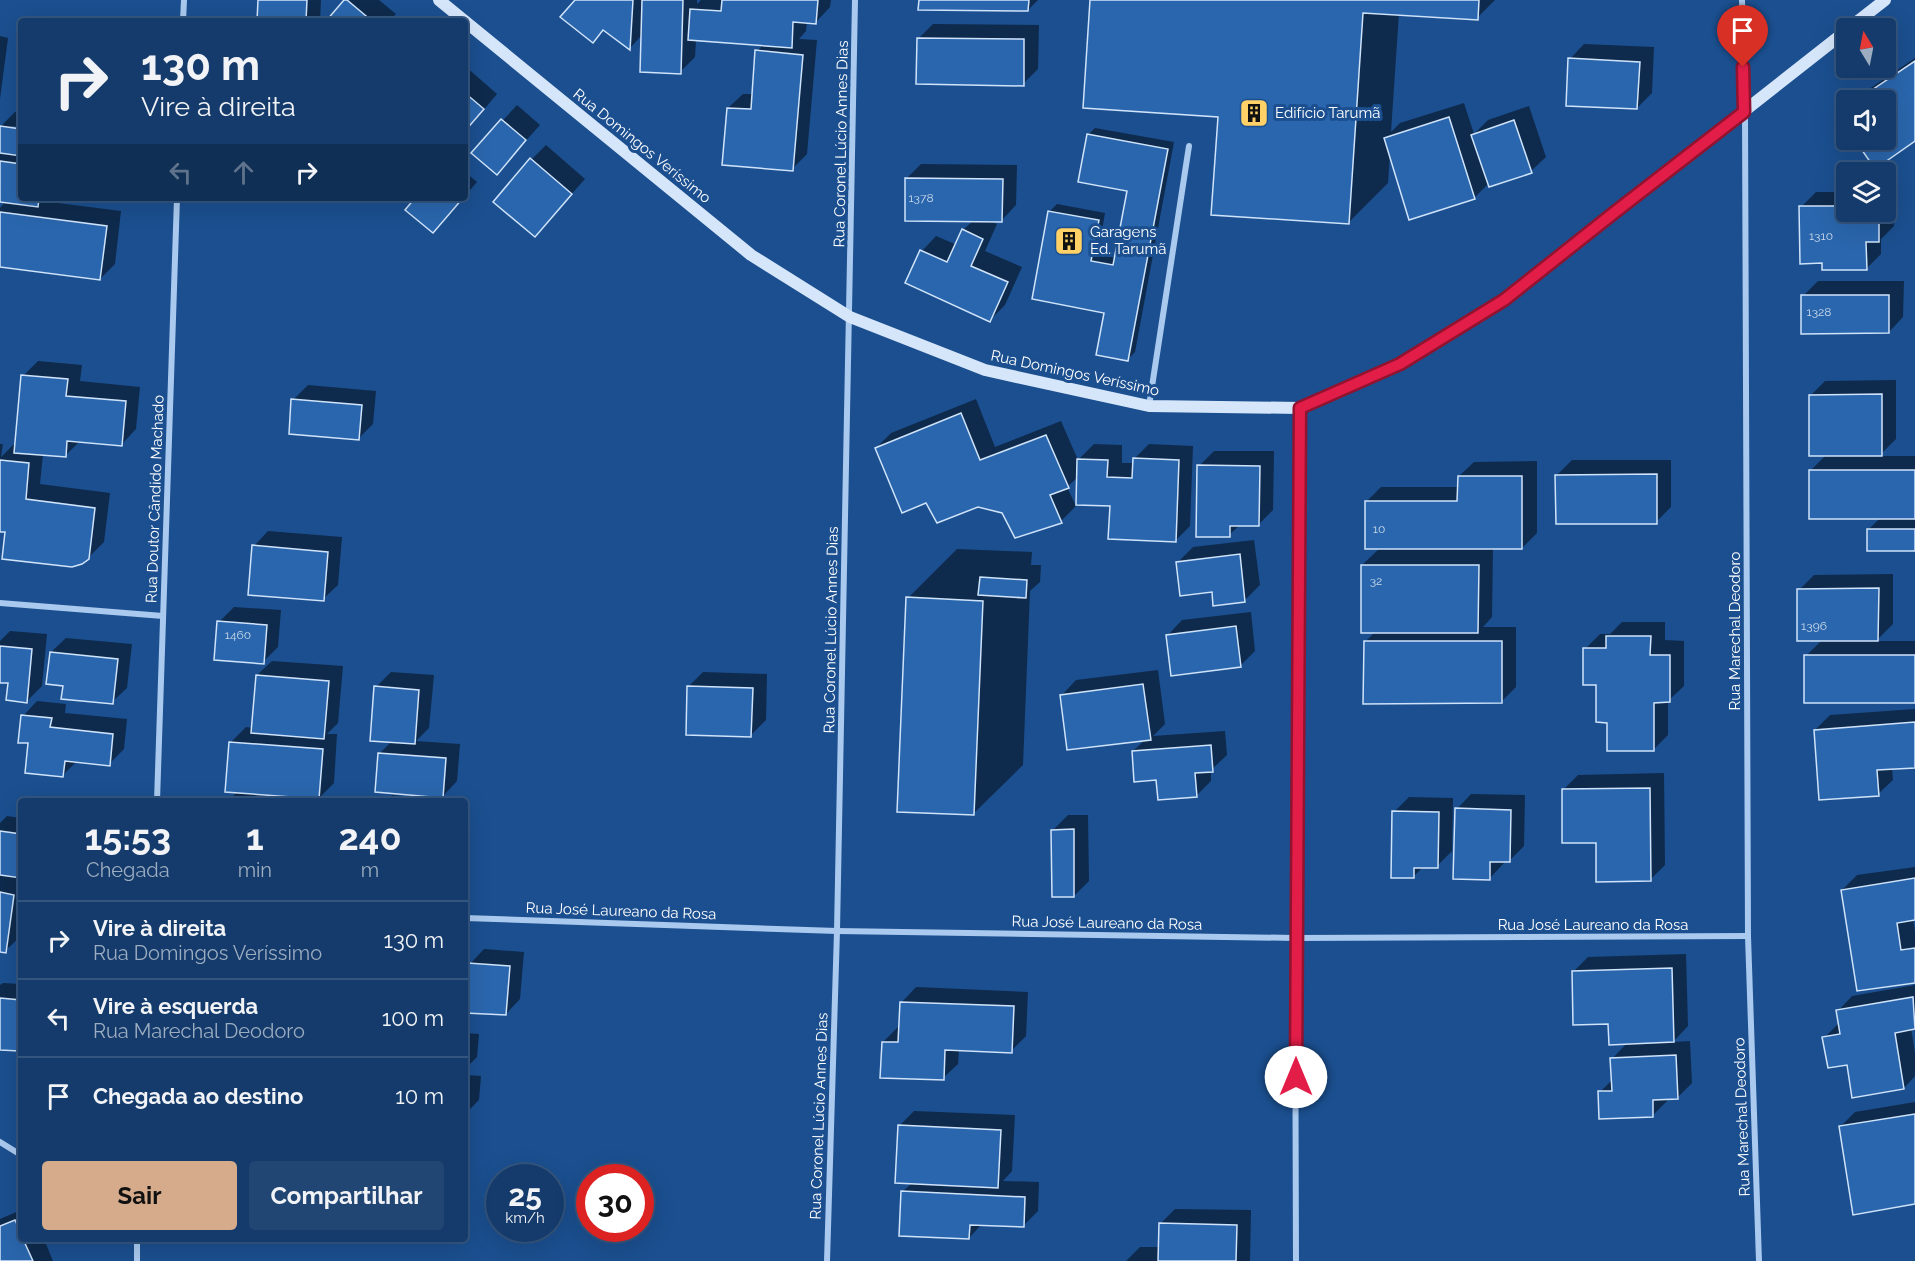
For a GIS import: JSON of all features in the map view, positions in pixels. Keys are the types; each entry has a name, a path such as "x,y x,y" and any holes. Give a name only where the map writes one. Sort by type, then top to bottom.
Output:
{"street":[{"path":"183,18 184,0"},
{"name":"Rua Domingos Veríssimo","path":"439,0 461,18"},
{"name":"Rua Coronel Lúcio Annes Dias","path":"826,1261 837,931 855,0"},
{"name":"Rua Marechal Deodoro","path":"1742,0 1749,936 1759,1261"},
{"name":"Rua Domingos Veríssimo","path":"1863,18 1885,0"},
{"name":"Rua Domingos Veríssimo","path":"468,24 751,255 849,317 986,370 1149,406 1300,408 1400,364 1504,300 1836,39"},
{"path":"1149,406 1189,146"},
{"name":"Rua Doutor Cândido Machado","path":"157,798 177,201"},
{"path":"1296,1261 1300,408"},
{"path":"0,603 163,616"},
{"name":"Rua José Laureano da Rosa","path":"468,918 837,931 1296,938 1749,936"},
{"path":"0,1142 18,1153"},
{"path":"137,1242 137,1261"}],"building":[{"path":"258,0 307,0 306,18 257,18"},
{"path":"344,0 347,0 368,18 329,18"},
{"path":"575,0 633,0 630,50 603,30 593,43 560,17"},
{"path":"642,0 683,0 681,74 640,72"},
{"path":"722,0 818,0 816,24 793,22 792,48 688,40 690,9 721,11"},
{"path":"919,0 1029,0 1028,11 918,10"},
{"name":"Edifício Tarumã","path":"1090,0 1479,0 1478,20 1363,13 1349,224 1211,215 1218,117 1083,108"},
{"path":"917,38 1024,39 1024,86 916,84"},
{"path":"755,50 803,55 793,171 722,165 727,108 751,109"},
{"path":"1568,58 1640,62 1637,109 1566,106"},
{"path":"1915,61 1915,141 1885,162 1870,162 1862,150 1896,150 1896,90 1872,90 1890,78 1896,78 1896,74"},
{"path":"468,96 484,109 468,128"},
{"path":"1449,117 1475,199 1409,220 1384,138"},
{"path":"501,119 526,140 497,175 471,153"},
{"path":"1514,120 1532,173 1489,187 1471,135"},
{"path":"0,126 18,129 18,156 0,153"},
{"name":"Garagens Ed. Tarumã","path":"1087,134 1168,149 1128,361 1096,355 1104,313 1032,299 1048,211 1099,220 1091,261 1113,265 1127,191 1078,182"},
{"path":"530,158 572,194 535,237 493,202"},
{"path":"0,161 18,164 18,201 39,201 38,207 0,202"},
{"path":"905,178 1003,179 1002,222 905,221"},
{"path":"412,201 460,201 433,233 405,210"},
{"path":"1799,206 1836,206 1836,222 1879,222 1879,242 1866,242 1867,270 1822,270 1822,263 1800,264"},
{"path":"0,212 107,226 100,280 0,267"},
{"path":"962,229 983,239 971,266 1008,282 990,322 905,283 920,250 947,262"},
{"path":"1801,295 1889,295 1889,333 1801,334"},
{"path":"21,375 68,379 66,396 126,401 122,446 67,441 66,457 14,453"},
{"path":"1882,394 1882,456 1809,456 1809,395"},
{"path":"291,399 362,405 359,440 289,434"},
{"path":"961,413 980,460 1046,435 1069,488 1050,495 1062,523 1015,538 1002,513 978,507 937,523 926,503 902,513 875,448"},
{"path":"1133,458 1179,460 1176,542 1108,539 1110,506 1076,505 1077,459 1108,460 1107,477 1132,478"},
{"path":"0,460 29,463 26,499 95,508 89,559 72,567 2,559 5,532 0,532"},
{"path":"1197,465 1260,466 1259,526 1230,526 1230,537 1196,537"},
{"path":"1809,470 1915,470 1915,519 1809,519"},
{"path":"1657,474 1657,524 1556,524 1555,475"},
{"path":"1458,476 1522,476 1522,549 1365,549 1365,501 1457,501"},
{"path":"1867,529 1915,529 1915,551 1867,551"},
{"path":"252,545 328,552 324,601 248,595"},
{"path":"1240,554 1245,602 1213,606 1212,592 1180,596 1176,562"},
{"path":"1361,565 1479,565 1478,633 1361,633"},
{"path":"980,577 1027,580 1026,598 978,595"},
{"path":"1879,588 1878,641 1797,641 1797,589"},
{"path":"906,597 983,601 974,815 897,812"},
{"path":"217,621 267,625 264,664 214,660"},
{"path":"1236,626 1241,667 1171,676 1166,635"},
{"path":"1606,636 1651,636 1650,655 1670,655 1670,702 1654,703 1654,751 1607,751 1607,723 1596,722 1596,685 1583,685 1583,648 1606,648"},
{"path":"1364,641 1502,641 1502,703 1363,704"},
{"path":"0,646 32,649 27,703 6,700 8,683 0,683"},
{"path":"50,652 118,659 113,704 61,699 63,686 46,684"},
{"path":"1804,655 1915,655 1915,703 1804,703"},
{"path":"256,675 329,681 324,739 251,733"},
{"path":"1143,684 1151,740 1067,750 1060,695"},
{"path":"374,686 419,690 415,744 370,741"},
{"path":"687,686 753,688 751,737 686,735"},
{"path":"21,715 52,718 50,727 113,734 110,766 65,761 63,777 25,773 28,743 18,743"},
{"path":"1915,722 1915,768 1877,770 1879,796 1819,800 1814,730"},
{"path":"229,742 323,749 319,798 225,792"},
{"path":"1211,745 1213,772 1195,773 1197,797 1158,800 1156,780 1134,782 1132,751"},
{"path":"378,753 446,758 443,798 375,792"},
{"path":"1650,788 1651,881 1596,882 1596,843 1562,843 1562,789"},
{"path":"1455,808 1511,810 1510,862 1490,862 1490,880 1453,879"},
{"path":"1392,811 1439,812 1438,868 1414,868 1414,878 1391,878"},
{"path":"1074,829 1074,897 1052,897 1051,830"},
{"path":"0,831 18,834 18,878 0,875"},
{"path":"1915,878 1915,920 1897,923 1901,950 1915,948 1915,983 1857,991 1841,890"},
{"path":"0,892 14,895 6,953 0,952"},
{"path":"468,963 510,966 506,1015 468,1013"},
{"path":"1672,968 1674,1042 1609,1045 1608,1024 1573,1025 1572,971"},
{"path":"1913,997 1915,1029 1895,1033 1904,1089 1852,1098 1847,1065 1828,1068 1822,1037 1840,1034 1836,1010"},
{"path":"0,998 18,1000 18,1051 0,1050"},
{"path":"900,1002 1014,1006 1012,1053 945,1050 944,1080 880,1078 882,1042 898,1042"},
{"path":"1676,1055 1678,1099 1653,1100 1653,1117 1599,1119 1598,1091 1612,1091 1610,1058"},
{"path":"1915,1114 1915,1204 1853,1215 1839,1126"},
{"path":"898,1125 1001,1130 998,1188 895,1183"},
{"path":"901,1191 1025,1197 1024,1227 970,1225 969,1239 899,1236"},
{"path":"15,1220 18,1226 18,1242 24,1242 33,1261 0,1261 0,1226"},
{"path":"1159,1223 1237,1225 1236,1261 1158,1261"}],"place":[{"name":"Edifício Tarumã","path":"1254,113"},
{"name":"Garagens Ed. Tarumã","path":"1069,241"}],"route":[{"path":"1296,1077 1300,408 1400,364 1504,300 1744,112 1743,67"}]}
